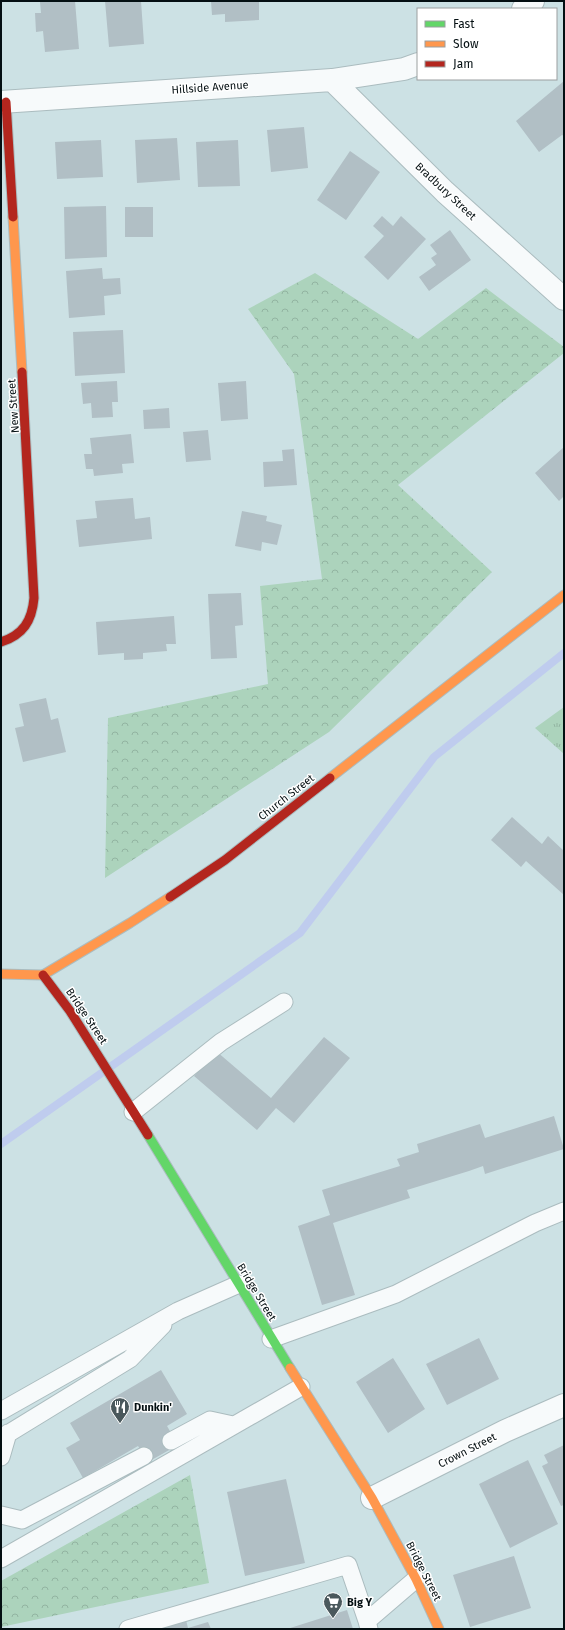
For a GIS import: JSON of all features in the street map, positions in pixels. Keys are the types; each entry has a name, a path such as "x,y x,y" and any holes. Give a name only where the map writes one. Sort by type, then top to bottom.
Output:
{"main road":[{"name":"New Street","path":"1,642 9,640 26,629 34,611 35,589 4,102"},
{"name":"Church Street","path":"43,975 130,923 224,860 564,595"},
{"path":"1,974 43,975"},
{"name":"Bridge Street","path":"43,975 89,1040 122,1092 271,1339 372,1498 416,1579 439,1629"}],"street":[{"path":"524,8 533,1"},
{"name":"Hillside Avenue","path":"4,102 332,80 404,69 417,64"},
{"name":"Bradbury Street","path":"332,80 445,192 564,299"},
{"name":"Crown Street","path":"372,1498 505,1431 564,1405"}],"lane":[{"path":"133,1112 221,1042 284,1002"},
{"path":"271,1339 396,1294 535,1223 564,1211"},
{"path":"1,1411 178,1311 239,1284"},
{"path":"1,1457 4,1436 130,1359 178,1311"},
{"path":"1,1559 301,1387"},
{"path":"171,1441 210,1420 233,1425"},
{"path":"1,1515 22,1520 144,1456"},
{"path":"128,1629 348,1564 368,1625 416,1579"}],"green space":[{"path":"315,273 418,339 486,288 564,347 564,353 398,485 492,572 329,732 105,878 108,718 268,684 260,586 322,579 294,374 248,309"},
{"path":"564,707 564,754 535,728"},
{"path":"190,1475 209,1583 1,1627 1,1581"}],"building":[{"path":"75,1 79,49 45,52 43,31 36,32 35,13 41,13 40,2"},
{"path":"105,1 141,1 144,44 109,47"},
{"path":"211,1 259,1 259,20 225,22 225,14 212,15"},
{"path":"564,81 564,136 562,135 539,152 516,121"},
{"path":"304,127 308,168 271,172 267,130"},
{"path":"177,138 180,180 137,183 135,140"},
{"path":"101,140 103,177 57,179 55,142"},
{"path":"238,140 240,186 198,187 196,142"},
{"path":"350,151 380,172 346,220 317,200"},
{"path":"106,206 107,257 65,259 64,207"},
{"path":"125,207 153,207 153,237 125,237"},
{"path":"382,216 393,226 401,216 426,239 388,280 364,257 384,236 373,226"},
{"path":"450,230 471,260 429,291 419,277 436,265 431,258 437,254 430,245"},
{"path":"102,268 103,279 120,278 121,294 104,296 105,315 69,318 66,271"},
{"path":"123,330 125,373 75,376 73,332"},
{"path":"117,381 118,402 112,402 113,417 92,418 91,403 83,404 81,383"},
{"path":"246,381 248,419 221,421 218,383"},
{"path":"169,408 170,428 144,429 143,410"},
{"path":"208,430 211,460 186,462 183,432"},
{"path":"131,434 134,463 122,464 123,473 94,476 93,469 86,469 84,454 92,454 90,438"},
{"path":"564,447 564,496 559,501 535,473"},
{"path":"294,449 297,485 264,487 263,462 283,461 282,450"},
{"path":"133,498 135,519 150,517 152,539 79,547 76,520 97,518 95,501"},
{"path":"242,511 267,516 266,521 282,525 277,545 262,542 261,551 235,546"},
{"path":"241,593 243,625 235,626 237,658 211,659 208,594"},
{"path":"174,616 176,644 166,644 167,651 143,653 143,659 124,660 124,653 98,655 96,622"},
{"path":"46,698 51,720 58,718 66,752 23,762 15,728 24,726 19,704"},
{"path":"512,817 542,844 548,836 564,851 564,895 526,861 521,867 491,840"},
{"path":"324,1037 350,1058 294,1123 276,1108 257,1130 194,1076 216,1051 271,1098"},
{"path":"554,1116 564,1149 485,1174 483,1166 407,1190 410,1198 333,1223 355,1295 322,1305 298,1226 330,1215 322,1190 400,1166 397,1159 419,1152 417,1144 480,1124 485,1138"},
{"path":"479,1338 499,1379 447,1405 426,1364"},
{"path":"393,1358 425,1409 388,1433 356,1382"},
{"name":"Dunkin'","path":"161,1370 187,1414 167,1426 178,1445 148,1462 138,1446 83,1478 66,1448 80,1440 70,1423"},
{"path":"564,1445 564,1505 561,1506 542,1466 548,1463 544,1455"},
{"path":"528,1460 558,1524 510,1548 479,1484"},
{"path":"286,1479 305,1563 245,1576 227,1492"},
{"path":"514,1556 531,1608 470,1627 453,1575"},
{"name":"Big Y","path":"347,1610 353,1629 287,1629"},
{"path":"186,1620 188,1628 208,1622 211,1629 159,1629"}],"waterway":[{"path":"1,1144 300,933 434,757 564,653"}],"traffic: fast":[{"path":"148,1135 290,1368"}],"traffic: slow":[{"path":"13,217 22,372"},
{"path":"330,778 564,595"},
{"path":"1,974 43,975 130,923 170,897"},
{"path":"290,1368 372,1498 416,1579 439,1629"}],"traffic: jam":[{"path":"6,102 13,217"},
{"path":"1,642 9,639 21,631 25,626 31,614 34,598 22,372"},
{"path":"170,897 225,860 330,778"},
{"path":"43,975 70,1011 148,1135"}],"place":[{"name":"Dunkin'","path":"120,1424"},
{"name":"Big Y","path":"333,1619"}]}
